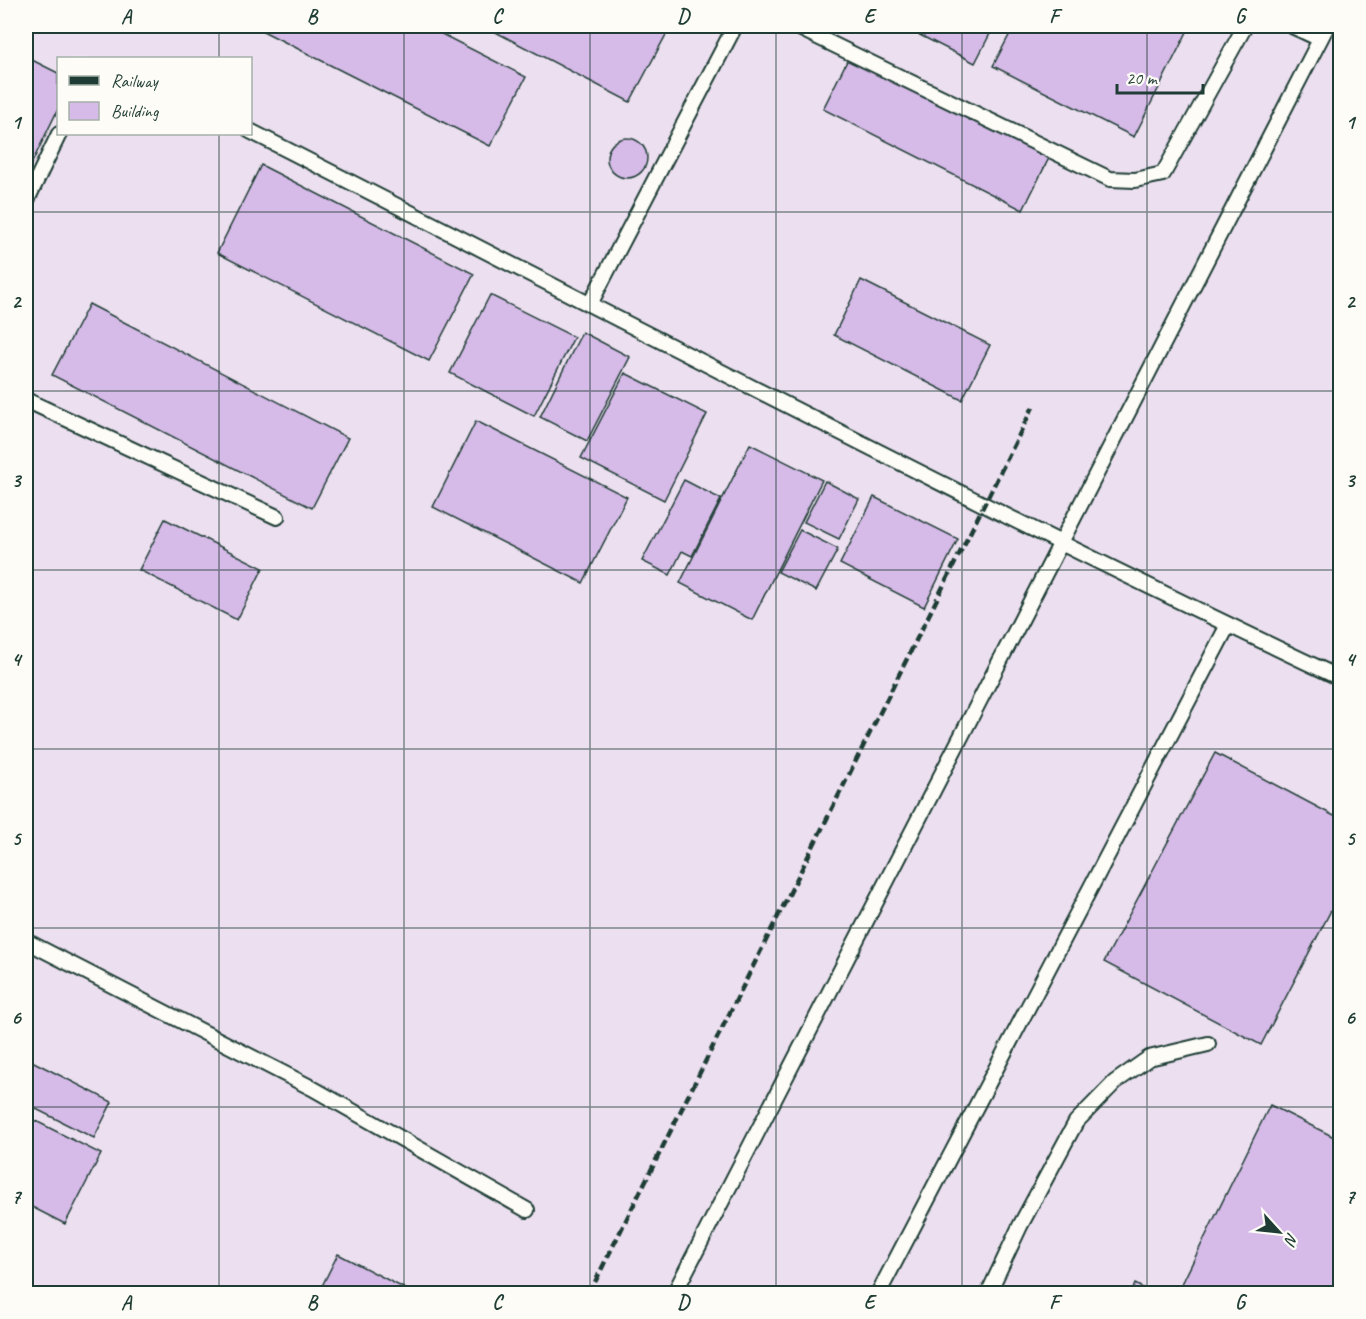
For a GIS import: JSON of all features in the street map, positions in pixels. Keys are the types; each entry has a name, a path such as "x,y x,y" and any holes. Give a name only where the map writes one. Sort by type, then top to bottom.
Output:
{"lane":[{"path":"590,304 735,26"},
{"path":"795,26 1110,179 1135,180 1163,174 1245,26"},
{"path":"1292,26 1320,39"},
{"path":"674,1293 1327,26"},
{"path":"252,132 984,505 1223,623 1341,678"},
{"path":"26,202 59,135"},
{"path":"26,400 277,517"},
{"path":"878,1293 1223,623"},
{"path":"26,940 312,1088 526,1210"},
{"path":"988,1293 1020,1226 1076,1122 1115,1082 1149,1058 1208,1044"}],"shaded area":[{"path":"26,26 1340,26 1340,1293 26,1293"}],"building":[{"path":"253,26 426,26 526,77 490,146"},
{"path":"484,26 663,26 669,29 630,102"},
{"path":"902,26 994,26 975,63"},
{"path":"1014,26 1190,26 1134,137 993,66"},
{"path":"26,57 57,72 57,111 26,175"},
{"path":"849,57 1049,158 1023,210 823,109"},
{"path":"627,138 641,144 647,158 641,172 627,178 613,172 607,158 613,144"},
{"path":"261,165 474,274 429,361 217,253"},
{"path":"861,280 990,345 962,400 834,335"},
{"path":"490,295 574,337 534,416 450,373"},
{"path":"89,304 348,438 312,508 52,375"},
{"path":"582,332 630,357 587,441 540,417"},
{"path":"625,373 707,414 664,500 581,458"},
{"path":"476,421 627,497 583,583 433,507"},
{"path":"750,444 822,480 752,620 680,583"},
{"path":"684,480 721,499 692,556 682,551 670,575 642,561"},
{"path":"825,481 859,499 839,539 804,522"},
{"path":"874,497 958,539 924,607 840,564"},
{"path":"165,519 263,568 237,620 139,570"},
{"path":"800,530 838,549 816,591 778,572"},
{"path":"1215,753 1340,819 1340,893 1261,1045 1104,962"},
{"path":"26,1058 112,1102 94,1138 26,1104"},
{"path":"1270,1105 1340,1140 1340,1294 1177,1294"},
{"path":"26,1116 101,1154 65,1224 26,1204"},
{"path":"338,1254 415,1294 318,1294"},
{"path":"1135,1284 1154,1294 1131,1294"}],"railway":[{"path":"589,1294 1033,407"}]}
